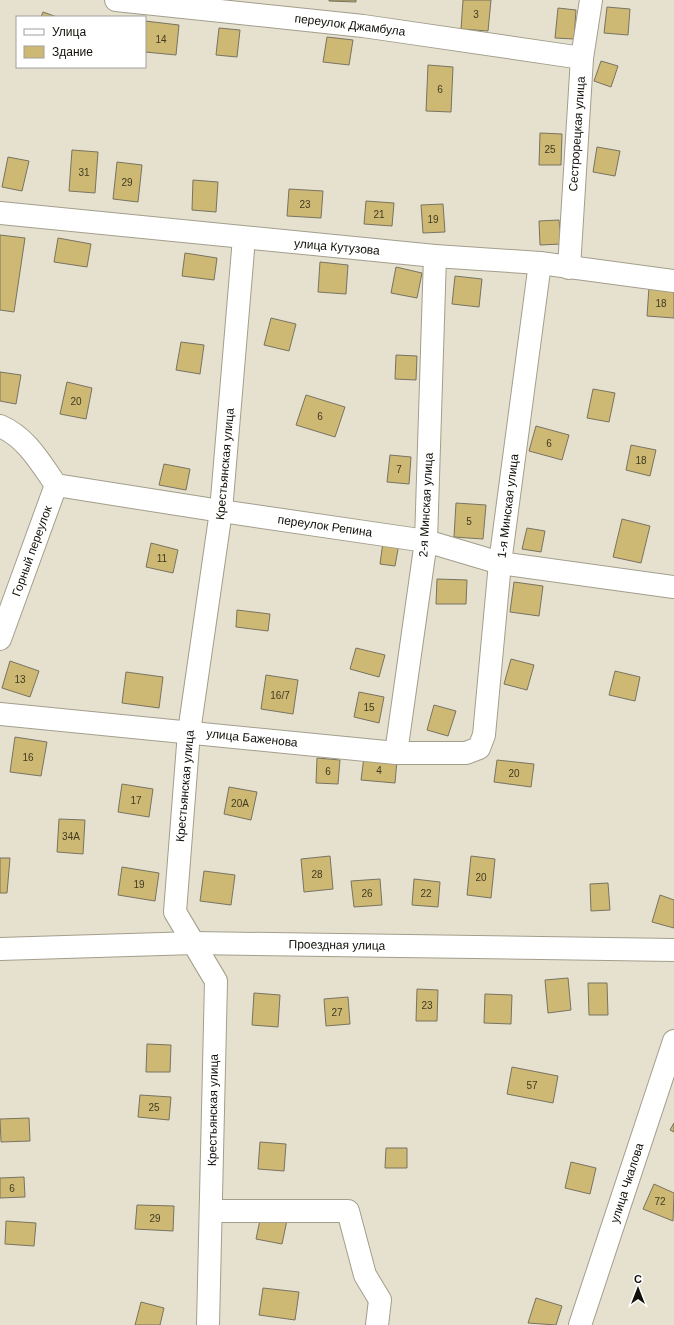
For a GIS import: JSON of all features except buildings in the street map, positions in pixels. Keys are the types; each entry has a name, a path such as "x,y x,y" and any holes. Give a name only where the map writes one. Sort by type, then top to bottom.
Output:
{"street":[{"name":"переулок Джамбула","path":"116,0 363,26 582,58"},
{"name":"Сестрорецкая улица","path":"569,268 582,58 590,0"},
{"name":"улица Кутузова","path":"0,213 435,256 540,263 674,281"},
{"name":"Крестьянская улица","path":"208,1325 216,981 175,912 189,732 221,511 244,238"},
{"name":"2-я Минская улица","path":"396,753 426,541 435,256"},
{"name":"1-я Минская улица","path":"479,748 484,735 500,563 540,263"},
{"path":"0,426 11,430 29,447 56,485"},
{"name":"переулок Репина","path":"56,485 426,541 500,563 674,587"},
{"name":"Горный переулок","path":"0,639 56,485"},
{"name":"улица Баженова","path":"0,714 396,753 466,753 479,748"},
{"name":"Проездная улица","path":"0,949 194,943 674,950"},
{"name":"улица Чкалова","path":"580,1325 674,1041"},
{"path":"211,1211 348,1211 365,1275 380,1300 377,1325"}]}
